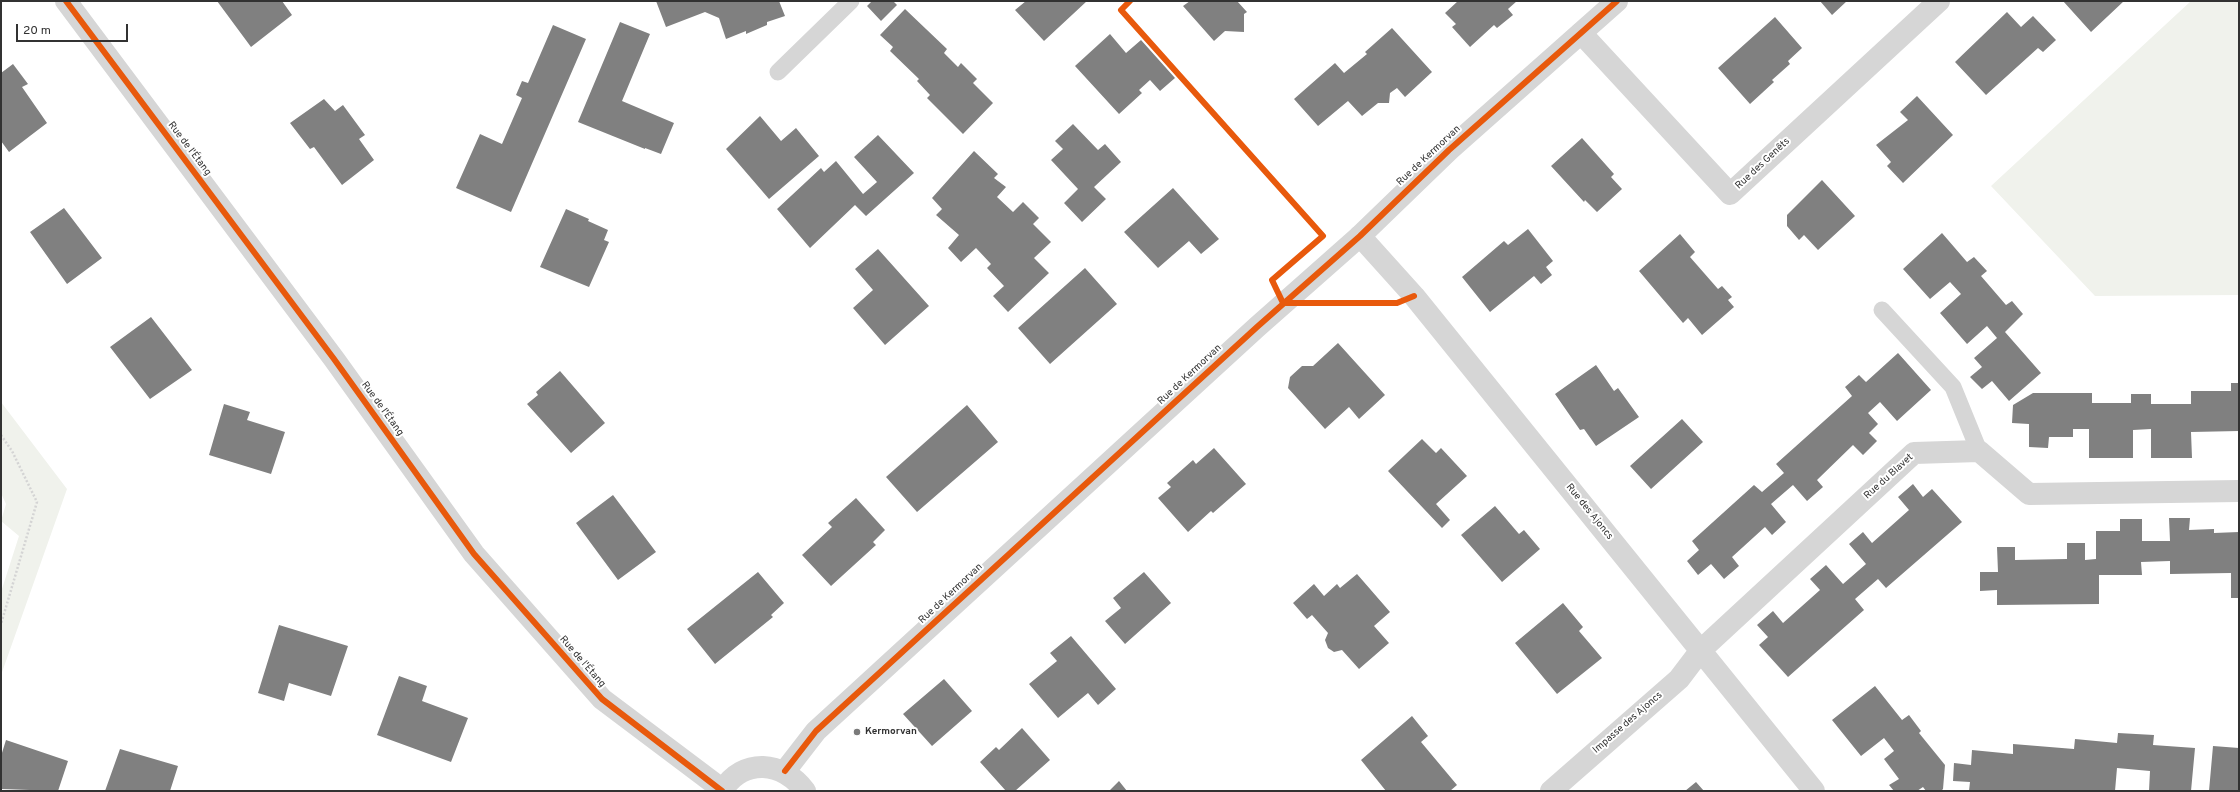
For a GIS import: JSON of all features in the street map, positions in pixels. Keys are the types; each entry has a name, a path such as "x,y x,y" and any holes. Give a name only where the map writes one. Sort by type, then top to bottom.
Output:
{"street":[{"name":"Rue de l'Étang","path":"66,1 334,359 474,554 602,700 723,790"},
{"name":"Rue de Kermorvan","path":"785,771 816,731 1251,332 1360,236 1449,150 1617,1"},
{"name":"Rue des Genêts","path":"1581,33 1730,194 1939,1"},
{"name":"Rue des Ajoncs","path":"1360,236 1414,296 1814,791"},
{"path":"1979,451 2029,494 2239,491"},
{"name":"Rue du Blavet","path":"1701,650 1914,454 1979,451"},
{"name":"Impasse des Ajoncs","path":"1551,791 1679,678 1701,650"},
{"path":"723,790 734,777 750,768 768,767 785,771 797,780 805,791"}],"lane":[{"path":"778,72 851,1"},
{"path":"1882,310 1953,386 1979,451"}],"path":[{"path":"1,435 12,451 37,502 1,624"}],"shaded area":[{"path":"2191,1 2239,1 2239,295 2095,296 1991,186"},
{"path":"1,402 67,489 1,675 1,592 19,536 1,521 6,504 1,493"}],"building":[{"path":"217,1 282,1 292,15 251,47"},
{"path":"656,1 779,1 785,16 767,22 767,25 746,34 746,31 726,39 719,18 705,12 666,27"},
{"path":"872,1 893,1 897,5 881,21 867,6"},
{"path":"1026,1 1087,1 1044,41 1015,10"},
{"path":"1190,1 1237,1 1247,12 1244,14 1244,32 1225,31 1214,41 1183,6"},
{"path":"1458,1 1517,1 1508,9 1513,15 1497,28 1494,25 1470,47 1452,27 1456,24 1445,13"},
{"path":"1820,1 1847,1 1832,15"},
{"path":"2063,1 2124,1 2091,32"},
{"path":"905,9 947,49 944,53 958,67 961,63 977,79 973,83 993,103 963,134 927,98 930,95 917,81 919,79 890,51 893,47 880,35"},
{"path":"2007,12 2021,27 2033,16 2056,40 2043,52 2038,48 1986,95 1955,62"},
{"path":"1775,17 1802,48 1788,61 1790,64 1772,80 1774,82 1750,104 1718,68"},
{"path":"620,22 650,34 622,101 674,123 661,154 578,122"},
{"path":"553,25 586,39 511,212 456,188 480,134 502,144 522,98 516,95 522,81 528,83"},
{"path":"1392,28 1432,72 1405,97 1397,88 1390,93 1389,103 1378,103 1362,116 1348,101 1318,126 1294,99 1335,63 1344,73 1367,54 1365,52"},
{"path":"1110,34 1126,53 1141,40 1175,78 1160,91 1150,80 1139,90 1142,93 1119,114 1075,66"},
{"path":"13,64 28,84 22,87 47,123 9,152 1,141 1,73"},
{"path":"1917,96 1953,135 1903,183 1887,166 1891,162 1876,145 1908,120 1900,112"},
{"path":"324,99 335,111 343,105 365,135 359,139 374,160 342,185 314,147 310,149 290,123"},
{"path":"760,116 781,141 796,128 819,156 769,199 726,149"},
{"path":"1073,124 1098,150 1105,144 1121,162 1094,187 1106,199 1082,222 1064,203 1078,189 1051,160 1063,149 1055,141"},
{"path":"878,135 914,173 866,216 855,205 810,248 777,209 821,168 824,172 836,161 863,194 877,182 854,157"},
{"path":"1582,138 1614,174 1611,177 1622,189 1597,212 1585,200 1584,202 1551,166"},
{"path":"974,151 998,174 994,178 1006,187 997,197 1013,212 1023,202 1039,218 1033,224 1051,242 1034,258 1049,273 1008,312 993,296 1004,286 987,268 991,264 976,248 961,262 948,248 959,235 936,215 942,209 932,198"},
{"path":"1822,180 1855,216 1818,250 1804,235 1799,240 1787,226 1787,215"},
{"path":"1173,188 1219,239 1201,254 1189,241 1158,268 1124,232"},
{"path":"64,208 102,258 67,284 30,232"},
{"path":"566,209 589,219 588,221 608,230 604,240 609,242 589,287 540,267"},
{"path":"1528,229 1553,261 1546,267 1552,275 1541,284 1534,276 1490,312 1462,277 1504,241 1508,245"},
{"path":"1942,233 1967,262 1974,257 1987,271 1981,276 2006,305 2012,301 2023,314 2005,332 2041,373 2009,401 1992,381 1982,389 1970,377 1982,367 1974,358 1997,338 1987,326 1967,344 1940,313 1961,294 1950,282 1930,299 1903,269"},
{"path":"1680,234 1695,252 1690,257 1718,289 1722,286 1732,297 1728,300 1734,307 1702,335 1688,318 1683,323 1639,271"},
{"path":"878,249 929,306 885,345 853,308 873,290 855,269"},
{"path":"1085,268 1117,304 1050,364 1018,328"},
{"path":"151,317 192,370 150,399 110,347"},
{"path":"1338,343 1385,395 1359,419 1349,407 1325,429 1288,388 1290,377 1302,366 1313,366"},
{"path":"1898,353 1931,390 1897,421 1880,402 1868,413 1878,424 1869,433 1877,441 1863,455 1853,445 1817,480 1823,487 1807,501 1793,485 1771,504 1786,522 1772,535 1765,527 1732,557 1739,566 1724,579 1711,564 1698,575 1687,561 1699,550 1692,541 1754,485 1762,492 1784,473 1776,464 1852,396 1845,387 1859,375 1866,382"},
{"path":"1596,365 1614,391 1618,388 1639,417 1596,446 1584,429 1580,430 1555,394"},
{"path":"560,371 605,423 571,453 527,404 538,395 536,392"},
{"path":"2231,383 2239,383 2239,431 2191,432 2192,458 2151,458 2151,429 2133,430 2133,458 2089,458 2089,429 2073,429 2073,437 2049,437 2048,448 2029,447 2029,424 2012,423 2013,405 2033,393 2092,393 2092,403 2131,403 2131,394 2151,394 2151,404 2191,404 2191,391 2231,391"},
{"path":"224,404 250,412 247,420 285,432 271,474 209,455"},
{"path":"967,405 998,442 917,512 886,477"},
{"path":"1682,419 1703,442 1651,489 1630,466"},
{"path":"1422,439 1436,453 1441,448 1467,476 1436,504 1450,520 1442,528 1388,471"},
{"path":"1214,448 1246,484 1213,513 1211,511 1188,532 1158,498 1171,487 1167,483 1193,460 1196,464"},
{"path":"1913,484 1923,497 1932,489 1962,522 1886,588 1878,579 1855,599 1864,610 1788,677 1759,645 1768,637 1757,625 1773,611 1783,623 1820,590 1810,579 1826,565 1843,584 1866,564 1849,544 1863,532 1872,543 1909,510 1898,497"},
{"path":"613,495 656,552 618,580 576,523"},
{"path":"856,498 885,530 873,542 876,545 831,586 802,555 832,527 828,523"},
{"path":"1495,506 1519,534 1524,530 1540,549 1502,582 1461,535"},
{"path":"2169,518 2190,518 2189,530 2214,529 2214,533 2239,532 2239,598 2231,598 2231,573 2170,574 2170,561 2141,562 2142,575 2099,575 2099,604 1997,605 1997,590 1980,591 1980,572 1998,572 1997,547 2015,547 2015,560 2067,559 2067,543 2085,543 2085,560 2096,559 2096,531 2120,531 2120,519 2142,519 2142,541 2170,541"},
{"path":"758,572 784,603 771,615 773,617 715,664 687,629"},
{"path":"1144,572 1171,603 1125,644 1105,621 1121,608 1113,598"},
{"path":"1357,574 1390,612 1374,626 1389,643 1359,669 1342,650 1334,652 1328,648 1325,640 1328,633 1312,615 1307,619 1293,603 1314,584 1324,596 1337,584 1340,588"},
{"path":"1563,603 1583,627 1579,631 1602,658 1557,694 1515,643"},
{"path":"279,625 348,646 331,696 289,683 284,701 258,693"},
{"path":"1071,636 1116,689 1098,705 1088,693 1058,718 1029,684 1057,661 1050,653"},
{"path":"399,676 427,686 422,701 468,718 451,762 377,735"},
{"path":"944,679 972,711 932,746 903,714"},
{"path":"1875,686 1902,720 1909,715 1921,731 1919,733 1945,765 1943,789 1941,791 1926,791 1923,787 1917,791 1894,791 1889,785 1899,779 1884,759 1894,751 1884,738 1861,756 1832,720"},
{"path":"1412,716 1428,736 1421,742 1457,785 1450,791 1386,791 1361,760"},
{"path":"1022,728 1050,760 1015,791 1006,791 980,762 996,747 999,750"},
{"path":"2118,733 2154,735 2153,745 2195,748 2191,791 2149,791 2150,771 2117,768 2115,791 1969,791 1970,782 1953,781 1954,763 1971,765 1972,750 2013,754 2013,744 2074,749 2075,739 2117,743"},
{"path":"6,740 68,761 58,791 1,789 1,756"},
{"path":"2213,746 2239,748 2239,791 2209,791"},
{"path":"120,749 178,766 170,791 105,791"},
{"path":"1119,781 1127,791 1109,791"},
{"path":"1696,782 1704,791 1685,791"}],"cycle path":[{"path":"66,1 334,359 474,554 602,699 722,791"},
{"path":"1130,1 1121,10 1323,236 1272,280 1283,303 1397,303 1414,296"},
{"path":"785,771 816,731 1257,327 1360,236 1449,150 1617,1"}],"place":[{"name":"Kermorvan","path":"857,732"}]}
